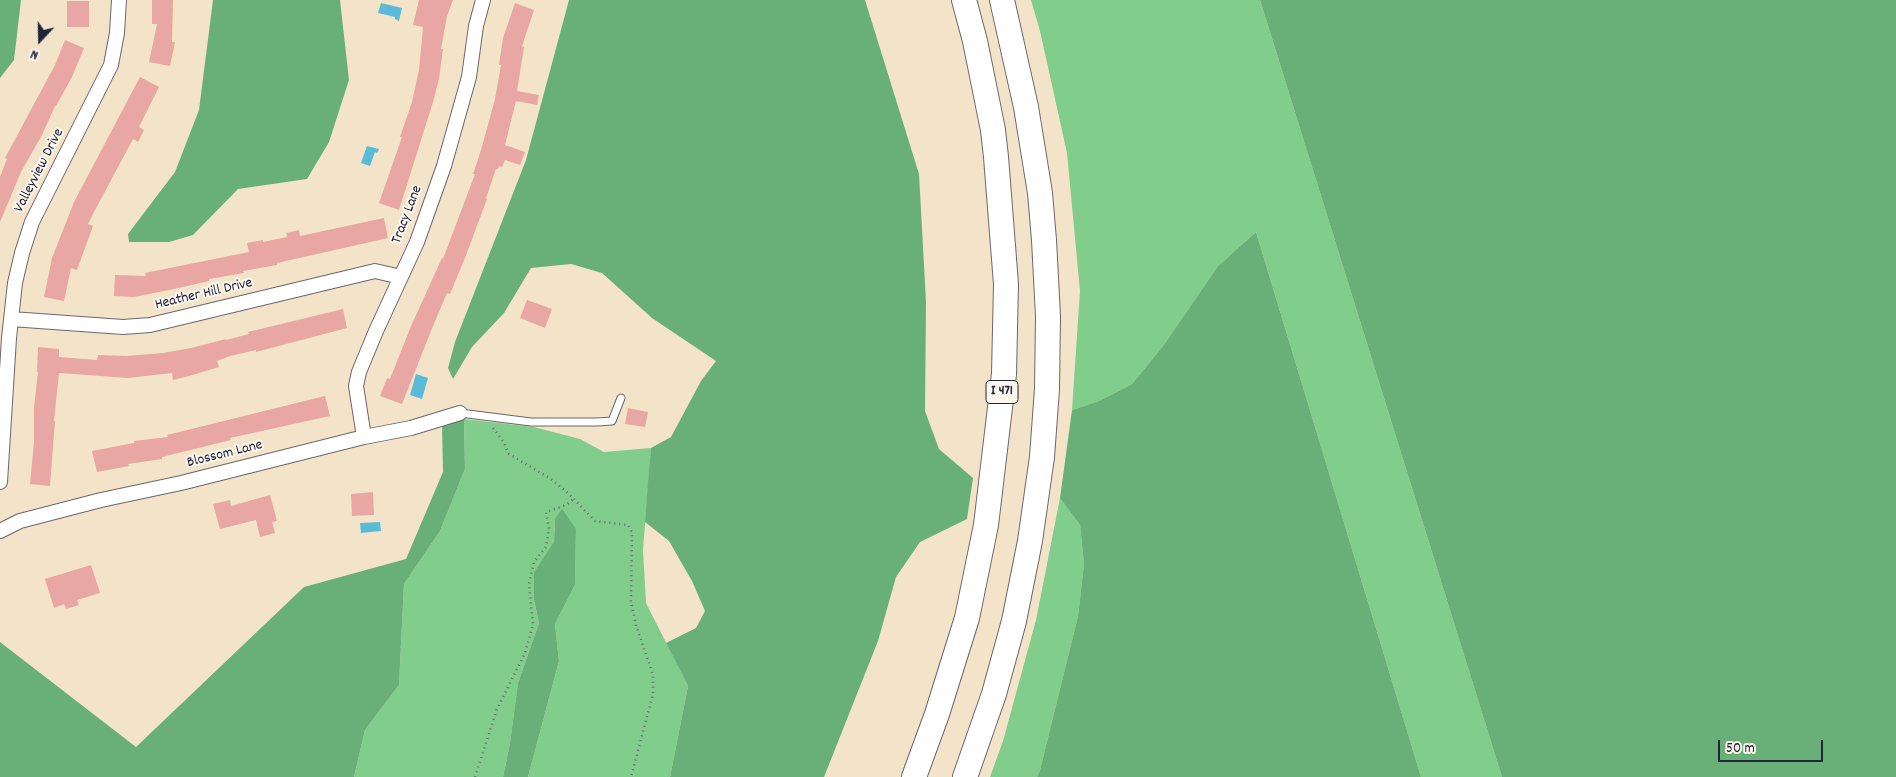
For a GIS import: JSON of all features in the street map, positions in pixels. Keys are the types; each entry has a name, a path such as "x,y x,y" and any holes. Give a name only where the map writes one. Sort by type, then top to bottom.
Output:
{"highway":[{"name":"I 471","path":"914,777 937,714 967,618 986,525 1004,374 1006,284 996,157 993,130 975,41 964,0"},
{"path":"965,777 994,694 1014,621 1030,541 1042,457 1047,389 1048,316 1040,193 1026,106 1002,0"}],"street":[{"name":"Valleyview Drive","path":"0,482 15,283 32,222 111,65 117,33 119,0"},
{"name":"Tracy Lane","path":"364,437 356,386 359,372 424,224 453,137 469,77 476,26 483,0"},
{"name":"Heather Hill Drive","path":"11,319 123,327 150,325 375,271 401,277"},
{"name":"Blossom Lane","path":"0,530 20,521 83,505 181,483 364,437 411,428 460,414"}],"lane":[{"path":"460,414 531,422 597,422 612,420 621,398"}],"path":[{"path":"492,428 503,441 509,454 551,479 595,521 628,525 632,532 631,602 636,625 654,675 653,694 631,777"},
{"path":"475,777 497,709 525,653 533,625 529,584 534,562 546,547 548,530 546,512 574,499"}],"green space":[{"path":"0,0 21,0 14,60 0,78"},
{"path":"213,0 340,0 349,80 329,142 307,179 238,189 193,235 169,242 129,242 128,234 175,172 199,110"},
{"path":"569,0 865,0 919,174 926,302 925,411 939,449 973,478 967,519 920,542 896,577 878,641 824,777 670,777 688,686 666,643 696,628 705,611 692,581 669,541 645,522 651,448 671,437 701,381 716,361 652,318 602,273 571,264 531,268 504,313 472,347 453,379 448,368 455,342 526,160"},
{"path":"1031,0 1260,0 1502,777 1421,777 1256,232 1218,266 1163,346 1132,384 1099,401 1072,410 1080,291 1067,153 1040,31"},
{"path":"1260,0 1896,0 1896,777 1502,777"},
{"path":"1256,232 1421,777 1037,777 1078,616 1084,564 1080,525 1060,498 1072,410 1099,401 1132,384 1163,346 1218,266"},
{"path":"464,419 534,427 580,439 604,452 651,448 643,550 646,603 688,686 670,777 528,777 559,661 555,624 575,585 576,529 555,519 554,541 534,572 534,600 539,623 518,683 510,743 503,777 354,777 365,730 399,685 404,584 440,531 465,469"},
{"path":"464,419 465,469 440,531 404,584 399,685 365,730 354,777 0,777 0,642 136,747 304,587 406,559 443,472 442,423"},
{"path":"1060,498 1080,525 1084,564 1078,616 1040,770 1037,777 990,777 1003,741 1036,620"},
{"path":"562,509 576,529 575,585 555,624 559,661 528,777 503,777 510,743 518,683 539,623 534,600 534,572 554,541 555,519"}],"water":[{"path":"381,3 402,8 399,21 395,17 378,13"},
{"path":"367,146 379,149 377,153 375,152 370,166 361,163"},
{"path":"416,374 428,378 422,399 410,395"},
{"path":"380,522 381,531 361,533 360,523"}],"building":[{"path":"152,0 173,0 172,42 175,42 170,66 149,62 157,24 152,24"},
{"path":"419,0 453,0 447,16 441,49 443,49 439,79 399,210 379,203 402,137 400,137 412,102 419,70 423,27 413,25"},
{"path":"67,1 89,1 89,27 67,27"},
{"path":"515,3 534,10 522,46 524,47 517,91 539,95 537,105 516,101 505,145 525,152 520,165 505,160 502,167 499,166 496,169 465,258 450,294 447,293 402,404 380,396 387,378 390,379 411,326 443,259 475,174 473,174 495,99 501,65 499,65 503,38"},
{"path":"65,40 84,48 72,77 21,172 0,222 0,177 7,159 5,158 55,65"},
{"path":"140,77 159,87 139,127 144,130 138,142 133,139 88,224 93,226 77,270 71,268 64,301 44,297 52,258 74,202"},
{"path":"384,218 388,238 277,263 277,265 243,271 244,273 209,279 209,281 174,289 134,297 114,296 115,275 146,276 145,273 249,252 247,243 287,237 286,233 299,230 300,236"},
{"path":"527,300 552,309 545,328 520,318"},
{"path":"343,309 347,328 256,352 256,350 230,356 217,361 219,367 173,380 172,373 128,378 59,373 50,486 30,484 34,442 38,347 59,349 59,357 97,360 98,355 126,356 163,353 226,340 249,334 248,332"},
{"path":"325,396 330,416 230,438 231,440 162,457 162,459 128,464 129,466 97,472 92,451 134,443 134,441 168,437 167,435"},
{"path":"628,408 648,412 645,427 625,424"},
{"path":"373,492 374,515 352,516 351,494"},
{"path":"270,495 277,521 272,522 275,533 260,537 256,520 220,529 213,504 230,500 231,506"},
{"path":"91,565 100,593 77,600 79,605 66,609 64,604 54,608 45,579"}]}
